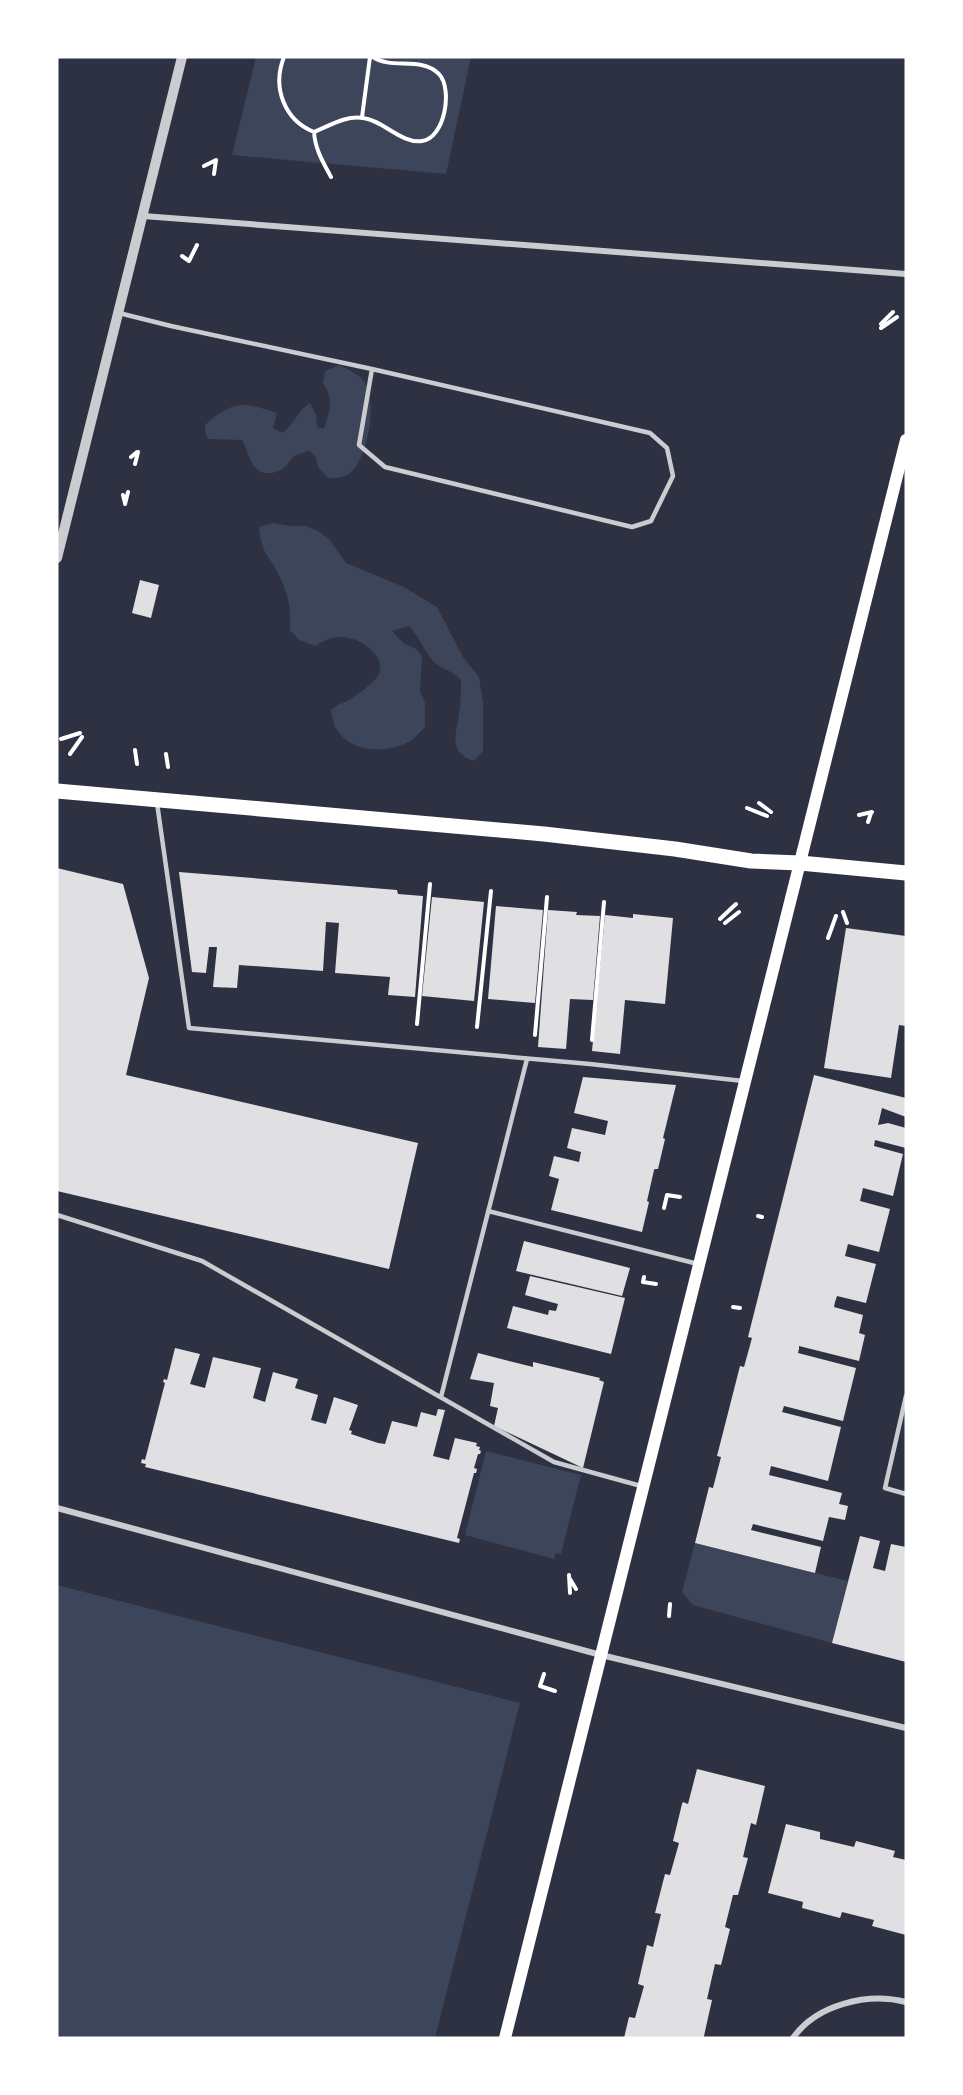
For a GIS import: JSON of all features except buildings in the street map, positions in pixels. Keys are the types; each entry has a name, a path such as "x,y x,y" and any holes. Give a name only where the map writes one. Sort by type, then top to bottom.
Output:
{"main road":[{"path":"505,2038 906,440"},
{"path":"57,791 544,834 675,849 751,861 906,873"}],"street":[{"path":"57,558 182,57"},
{"path":"142,216 906,274"},
{"path":"57,1508 601,1655 906,1728"},
{"path":"793,2038 800,2027 830,2008 862,1999 906,2002"}],"lane":[{"path":"119,313 171,326 372,369 650,433 667,448 673,476 651,521 633,527 385,467 358,445 372,369"},
{"path":"157,800 189,1028 590,1064 745,1081"},
{"path":"441,1397 488,1211 530,1059"},
{"path":"488,1211 699,1264"},
{"path":"57,1215 201,1261 554,1462 644,1487"},
{"path":"906,1396 885,1488 906,1494"}],"path":[{"path":"284,57 279,76 280,92 285,106 298,124 314,132"},
{"path":"314,132 334,123 362,117 408,139 426,141 433,137 439,128 446,103 444,82 438,73 422,66 382,62 372,57 362,117"},
{"path":"314,132 320,158 331,177"},
{"path":"204,166 216,160 214,174"},
{"path":"182,255 189,261 197,245"},
{"path":"893,312 881,326 897,317"},
{"path":"131,457 138,452 135,464"},
{"path":"123,495 125,504 128,492"},
{"path":"61,739 81,735 70,754"},
{"path":"135,750 138,764"},
{"path":"166,754 168,767"},
{"path":"759,803 771,812"},
{"path":"747,808 766,816"},
{"path":"859,815 872,812 868,822"},
{"path":"415,1049 430,885"},
{"path":"474,1054 491,891"},
{"path":"530,1059 547,897"},
{"path":"590,1064 604,902"},
{"path":"720,919 736,904"},
{"path":"725,923 740,912"},
{"path":"843,912 847,923"},
{"path":"828,938 836,916"},
{"path":"664,1208 667,1195 680,1197"},
{"path":"643,1282 656,1284"},
{"path":"733,1307 740,1308"},
{"path":"570,1593 568,1575 576,1589"},
{"path":"665,1611 670,1604 669,1616"},
{"path":"544,1674 540,1686 555,1691"}],"shaded area":[{"path":"256,57 471,57 446,174 232,155"},
{"path":"339,365 363,380 368,388 371,413 362,455 347,475 328,478 318,467 316,457 309,450 291,459 278,471 261,472 250,460 242,440 208,439 205,425 231,407 246,405 277,413 273,428 282,433 301,410 310,403 316,415 317,427 324,429 330,405 329,395 323,383 325,371"},
{"path":"273,523 306,526 318,531 329,539 346,563 404,587 437,607 463,657 479,677 483,702 483,751 474,761 460,753 456,742 461,680 434,662 409,626 392,631 403,643 416,649 422,656 420,691 425,703 425,727 412,740 392,748 360,747 342,737 335,726 331,710 355,696 374,680 379,674 379,660 369,648 355,640 337,637 315,646 299,640 290,630 290,610 286,592 264,550 260,536 259,527"},
{"path":"486,1451 581,1475 561,1554 556,1553 554,1559 465,1535"},
{"path":"695,1543 848,1581 832,1643 693,1605 682,1592"},
{"path":"57,1585 520,1703 435,2038 57,2038"}]}
